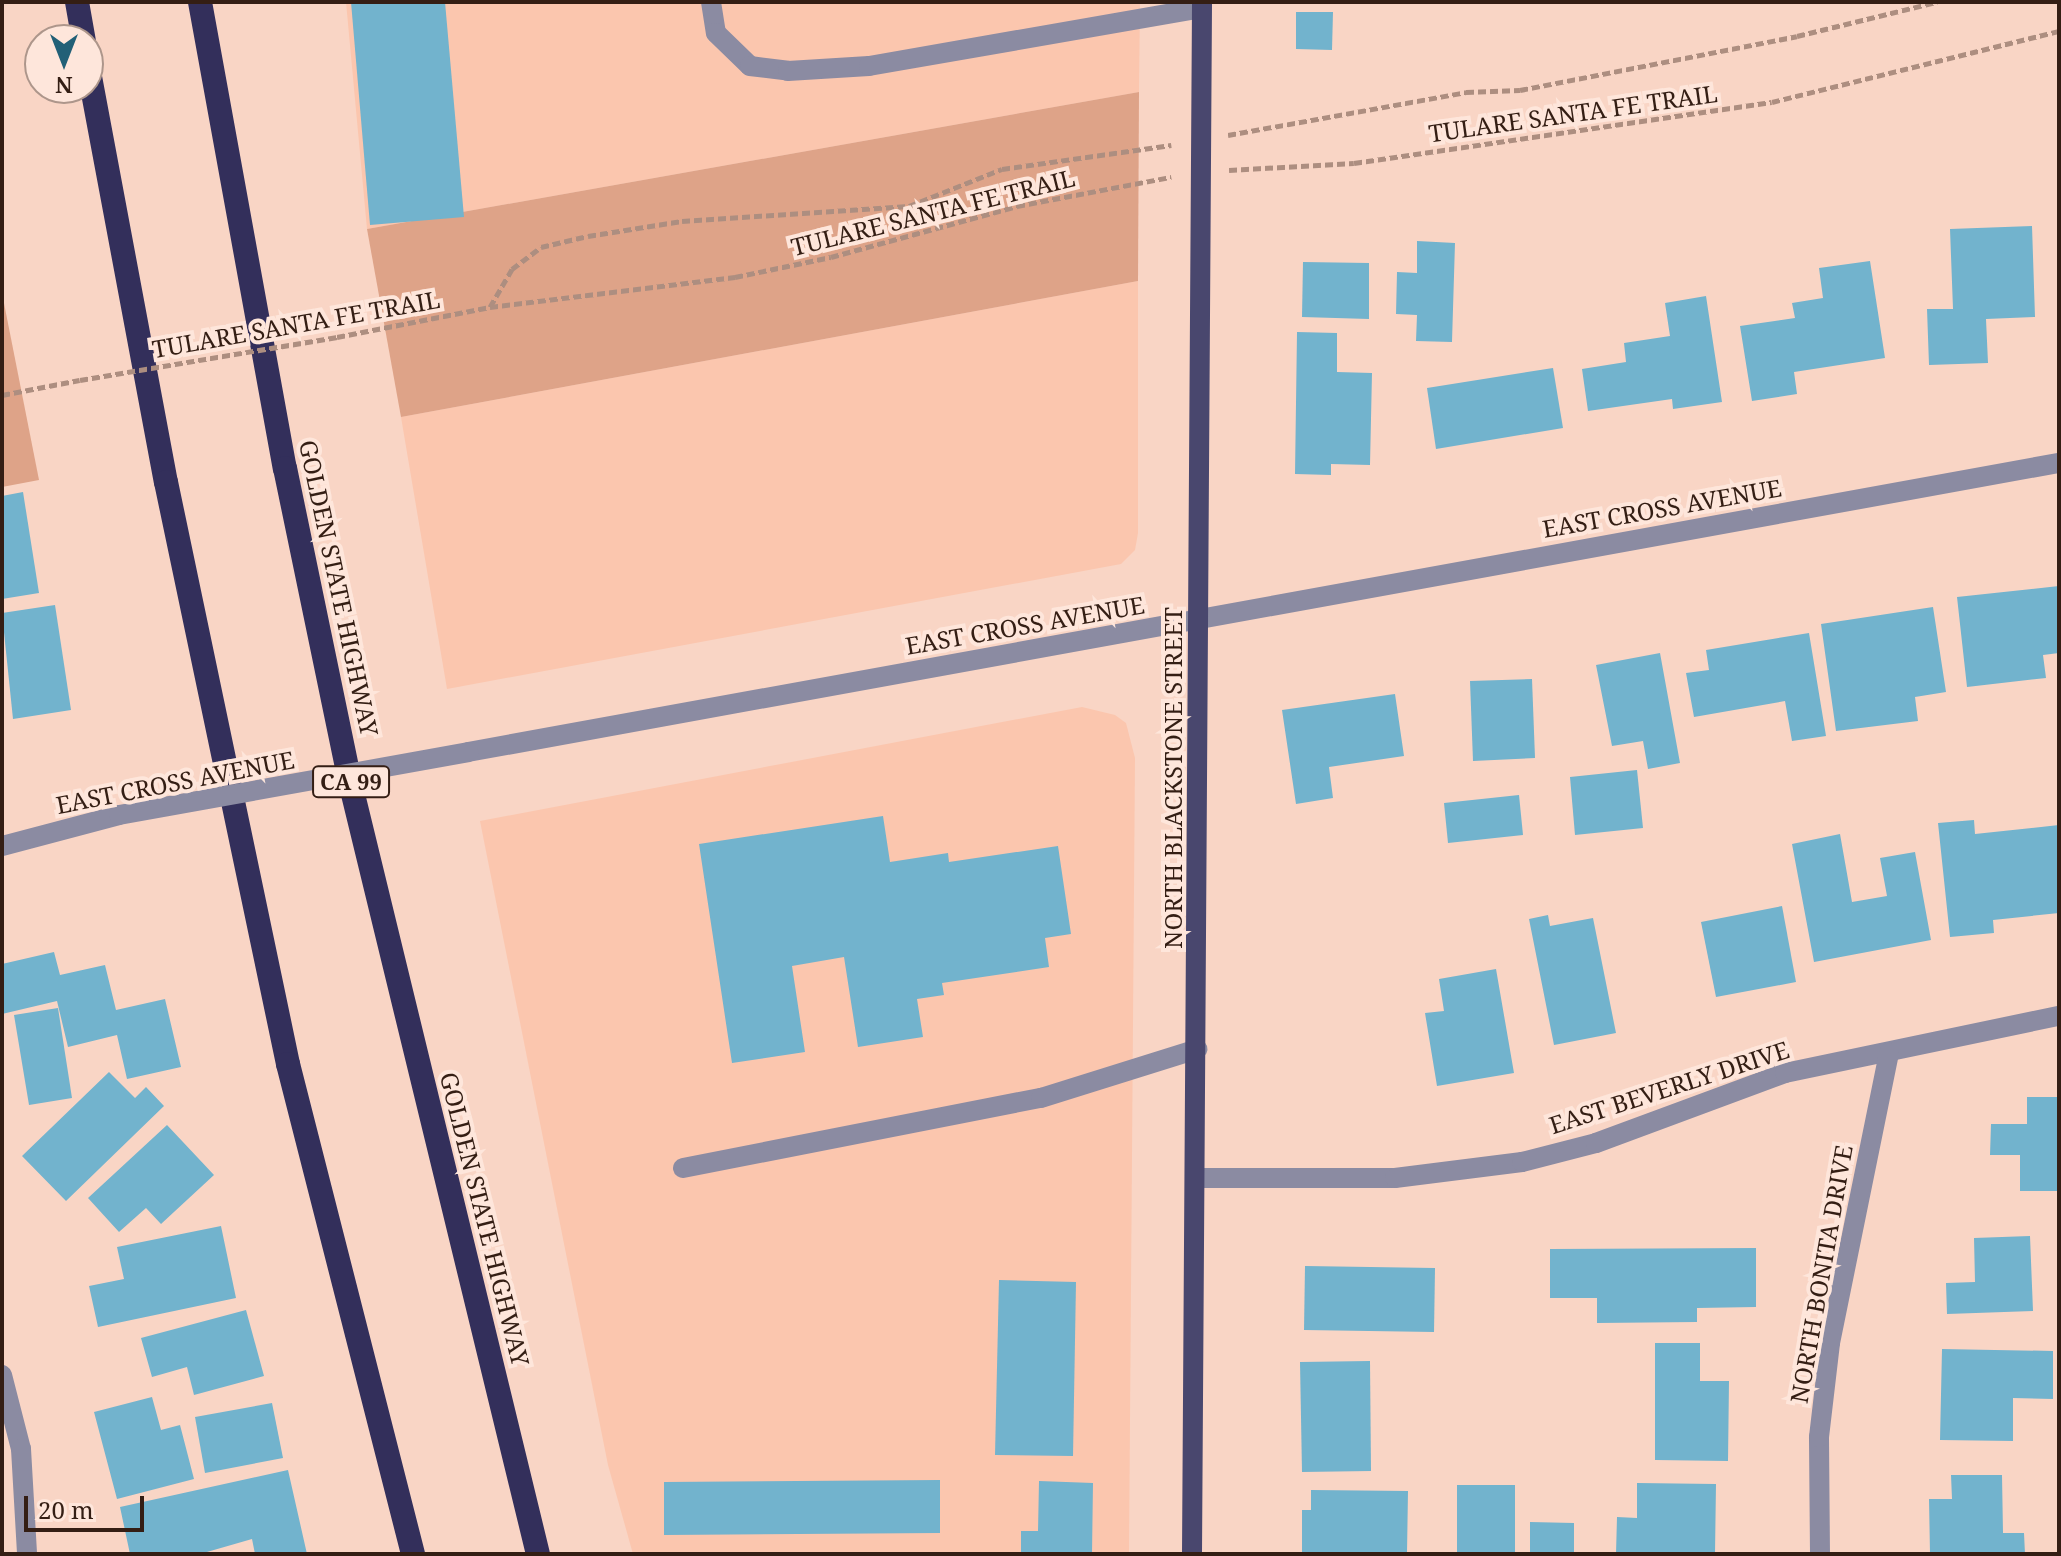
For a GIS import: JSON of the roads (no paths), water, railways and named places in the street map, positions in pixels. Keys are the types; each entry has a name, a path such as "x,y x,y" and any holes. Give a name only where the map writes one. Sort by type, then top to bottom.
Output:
{"highway":[{"path":"77,2 81,24"},
{"name":"GOLDEN STATE HIGHWAY","path":"200,2 285,468 351,786 538,1554"},
{"path":"95,104 166,482 288,1064 413,1554"}],"main road":[{"name":"NORTH BLACKSTONE STREET","path":"1192,1554 1202,5"}],"street":[{"path":"711,2 716,33 750,66 788,71 869,66 1202,5"},
{"name":"EAST CROSS AVENUE","path":"2,846 119,815 2059,463"},
{"name":"EAST BEVERLY DRIVE","path":"1195,1178 1395,1178 1522,1162 1596,1143 1785,1073 2059,1016"},
{"path":"683,1168 1041,1098 1197,1049"},
{"name":"NORTH BONITA DRIVE","path":"1820,1554 1819,1437 1830,1343 1889,1053"},
{"path":"2,1375 21,1449 27,1554"}]}
